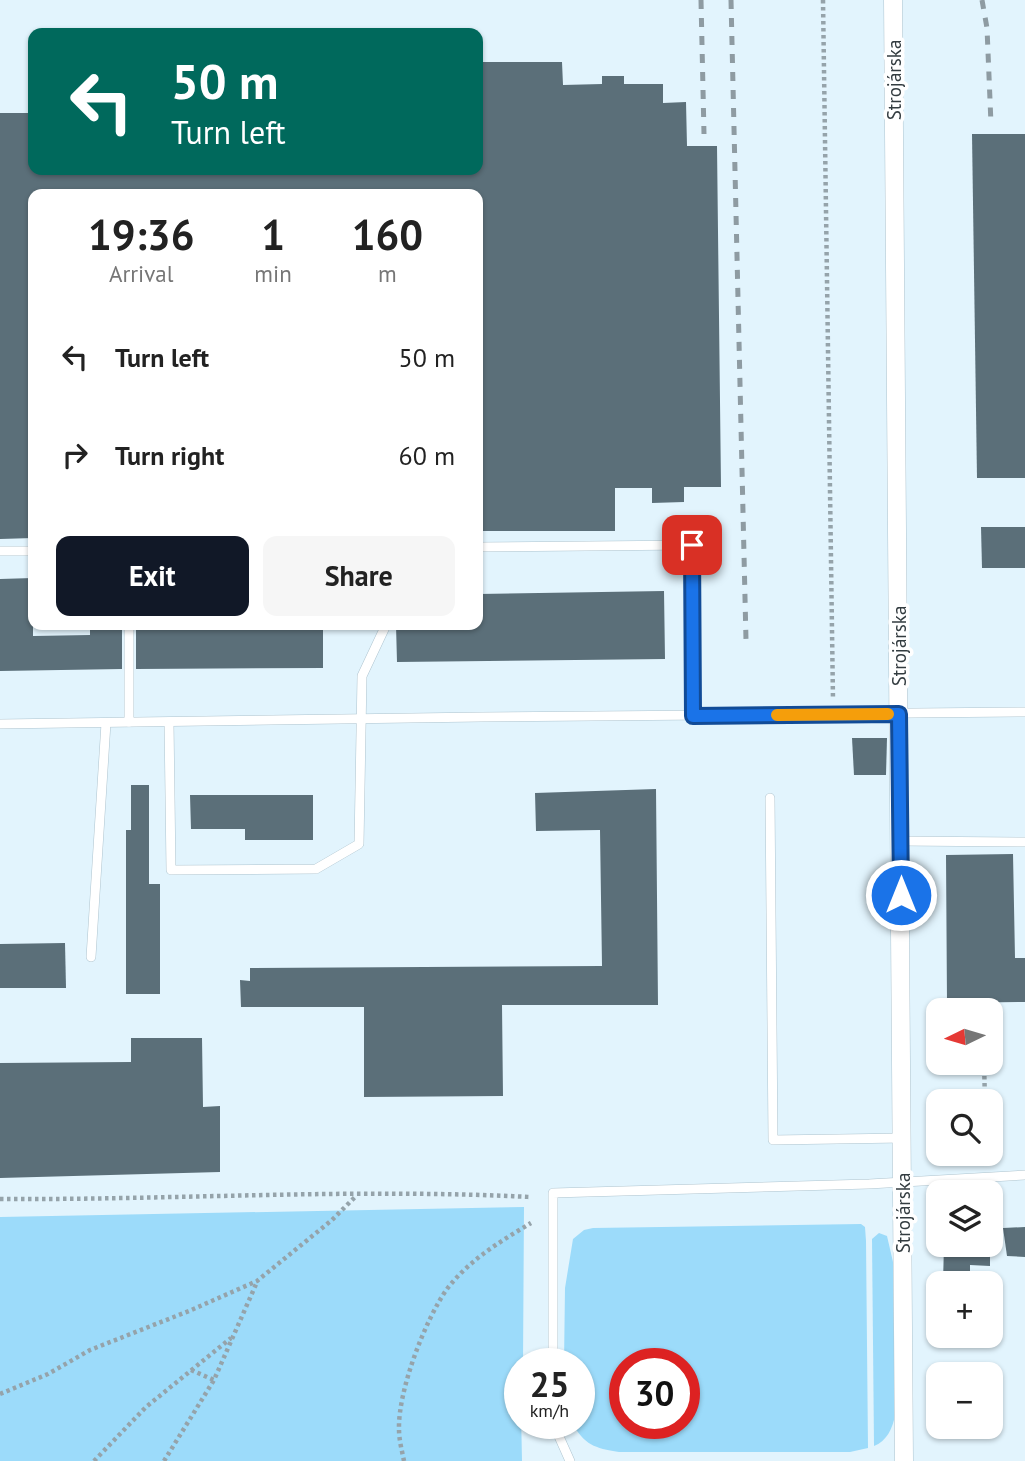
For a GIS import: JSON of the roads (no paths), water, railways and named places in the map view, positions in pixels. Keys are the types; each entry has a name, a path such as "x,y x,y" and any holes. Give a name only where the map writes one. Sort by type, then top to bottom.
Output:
{"street":[{"name":"Strojárska","path":"893,0 904,1461"}],"lane":[{"path":"483,547 692,545 693,716"},
{"path":"0,551 28,551"},
{"path":"129,630 129,722"},
{"path":"169,722 171,870 316,869 359,844 362,676 384,630"},
{"path":"0,724 1025,712"},
{"path":"91,957 106,723"},
{"path":"771,797 773,1140 903,1138"},
{"path":"900,841 1025,842"},
{"path":"553,1348 553,1192 903,1182 1025,1175"},
{"path":"560,1439 570,1461"}],"railway":[{"path":"701,0 704,134"},
{"path":"731,0 746,640"},
{"path":"982,0 987,28 991,124"}]}
